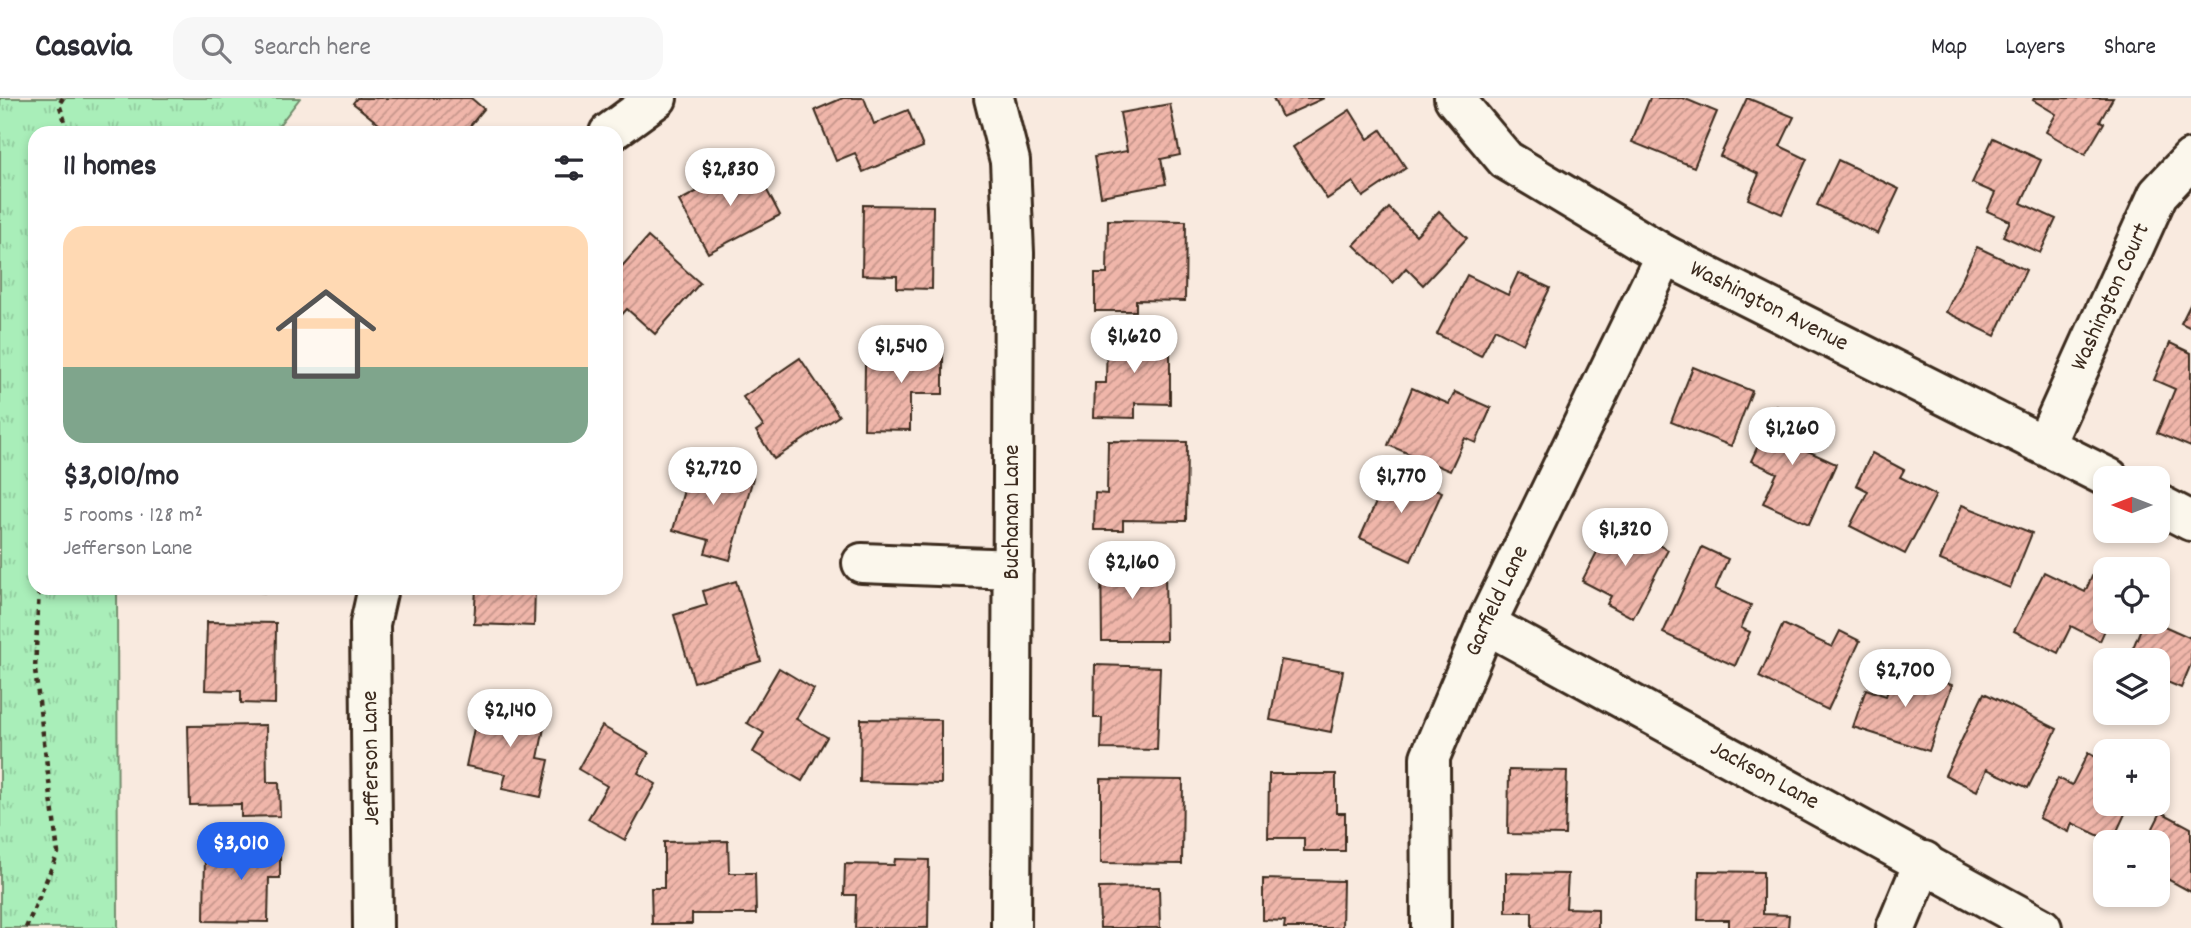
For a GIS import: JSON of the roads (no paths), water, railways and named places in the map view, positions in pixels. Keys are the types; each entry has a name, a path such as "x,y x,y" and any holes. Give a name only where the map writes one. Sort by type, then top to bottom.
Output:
{"street":[{"path":"614,126 657,98"},
{"name":"Buchanan Lane","path":"994,98 1010,174 1014,253 1011,928"},
{"name":"Washington Avenue","path":"1454,98 1506,160 1665,255 2093,470"},
{"name":"Washington Court","path":"2045,444 2158,194 2191,159"},
{"name":"Garfield Lane","path":"1431,928 1430,757 1486,624 1665,255"},
{"path":"2170,510 2191,521"},
{"path":"862,563 1013,569"},
{"name":"Jefferson Lane","path":"373,928 370,624 376,595"},
{"name":"Jackson Lane","path":"1486,624 1924,861 2042,928"},
{"path":"1896,928 1924,861"}]}
